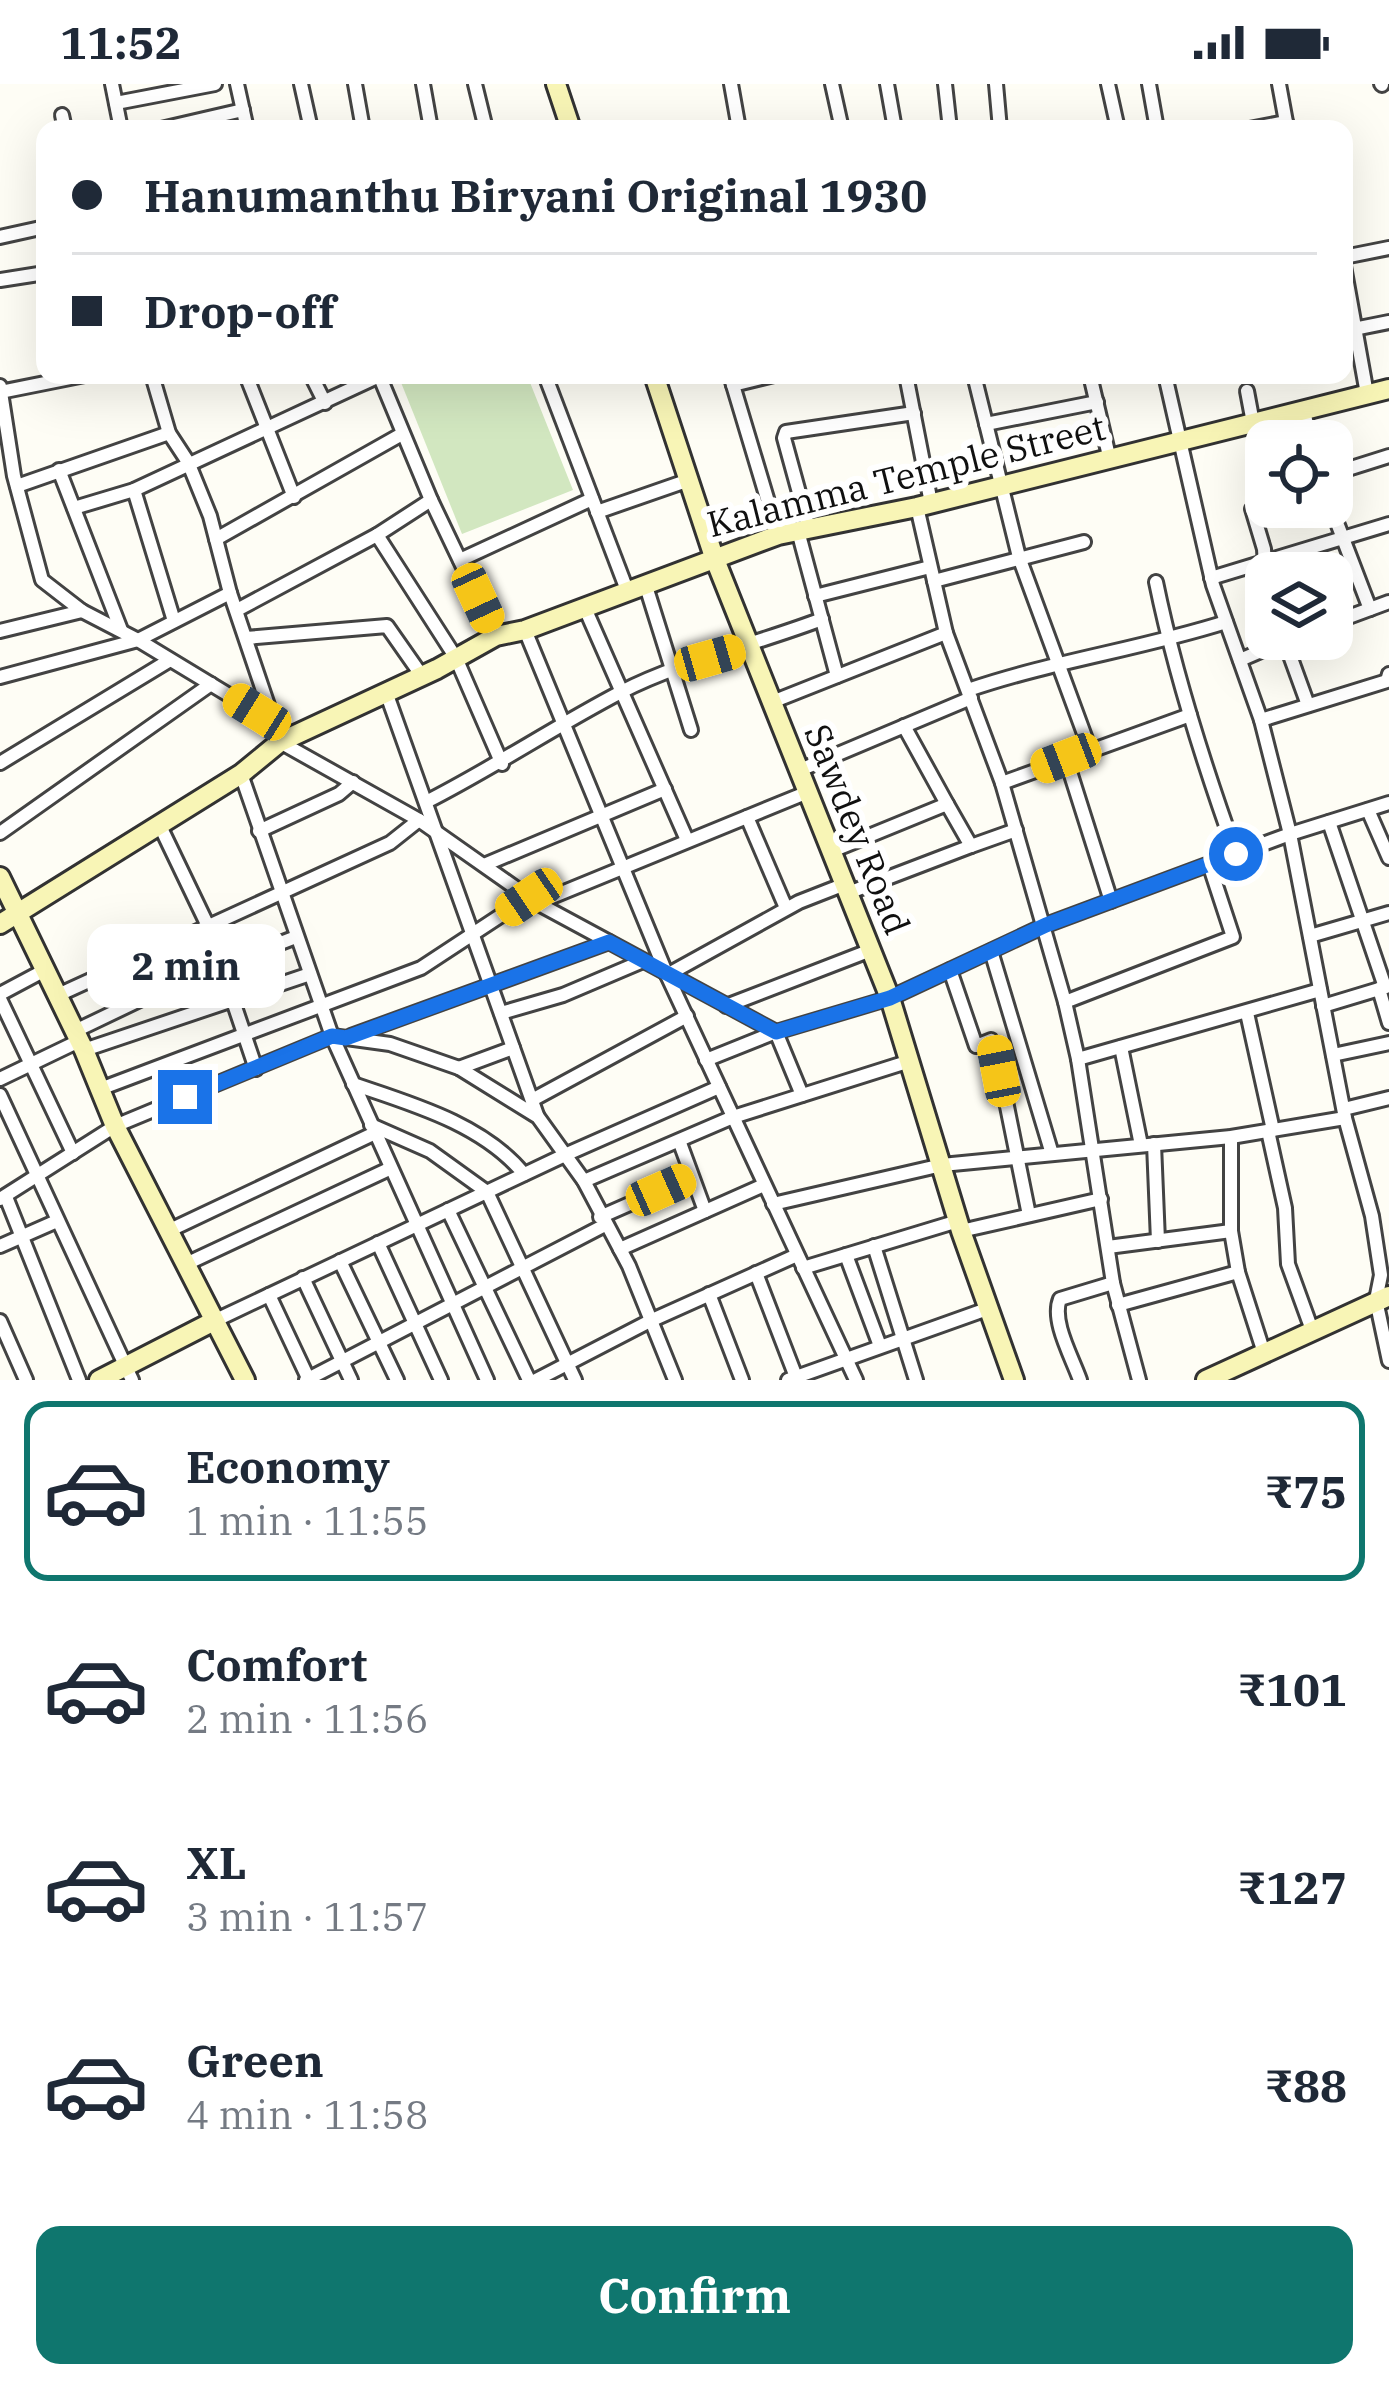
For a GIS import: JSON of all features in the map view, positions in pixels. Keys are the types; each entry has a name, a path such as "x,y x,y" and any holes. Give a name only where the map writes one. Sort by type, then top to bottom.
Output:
{"street":[{"path":"112,84 119,120"},
{"path":"116,104 215,84"},
{"path":"237,84 246,120"},
{"path":"301,84 308,120"},
{"path":"355,84 361,120"},
{"path":"423,84 429,120"},
{"path":"475,84 484,120"},
{"path":"556,84 568,120"},
{"path":"730,84 737,120"},
{"path":"832,84 840,120"},
{"path":"887,84 893,120"},
{"path":"945,84 949,120"},
{"path":"996,84 999,120"},
{"path":"1149,84 1155,120"},
{"path":"1279,84 1286,120"},
{"path":"1112,85 1117,120"},
{"path":"200,120 243,110"},
{"path":"0,237 36,229"},
{"path":"1353,254 1389,248"},
{"path":"0,280 36,274"},
{"path":"1353,329 1389,322"},
{"path":"1353,344 1367,394"},
{"path":"36,384 0,390 17,486 41,580 82,611 257,712 280,742 419,820 533,900 776,1032 802,1095"},
{"path":"155,384 170,433 188,462 216,538 280,742"},
{"path":"249,384 294,497"},
{"path":"316,384 325,403"},
{"path":"74,508 134,490 362,384"},
{"path":"383,384 496,636"},
{"path":"548,384 595,506 636,586 692,730"},
{"name":"Sawdey Road","path":"657,384 714,556 890,998 959,1226 1014,1380"},
{"path":"734,384 795,532 837,676"},
{"path":"908,384 932,574 946,633 1002,783 1046,925 1078,1059 1113,1283 1139,1380"},
{"path":"976,384 1019,557 1090,750"},
{"path":"1092,384 1109,456"},
{"path":"1167,384 1211,578 1261,721 1290,834 1344,1113 1372,1216 1389,1361"},
{"name":"Kalamma Temple Street","path":"1266,420 1389,389"},
{"path":"1247,391 1252,420"},
{"path":"986,424 1097,402"},
{"path":"1304,411 1306,420"},
{"path":"795,532 787,432 914,413"},
{"name":"Kalamma Temple Street","path":"9,920 241,774 280,742 496,636 525,630 714,556 795,532 924,505 1245,425"},
{"path":"17,486 170,433"},
{"path":"216,538 402,434"},
{"path":"1353,467 1389,456"},
{"path":"59,470 121,631"},
{"path":"460,560 595,506 689,480"},
{"path":"134,490 174,621"},
{"path":"237,610 377,535 431,500"},
{"path":"1299,552 1389,524"},
{"path":"1339,528 1370,609"},
{"path":"377,535 456,658 502,764"},
{"path":"815,596 1084,542"},
{"path":"1211,578 1245,569"},
{"path":"1156,582 1190,715 1236,854"},
{"path":"0,677 138,640 230,593"},
{"path":"1353,615 1389,602"},
{"path":"584,606 687,840"},
{"path":"0,631 82,611"},
{"path":"426,802 502,764 622,691 822,619"},
{"path":"800,770 970,694 1060,663 1226,622"},
{"path":"246,638 388,626 422,676"},
{"path":"525,630 668,975 856,1380"},
{"path":"772,702 946,633"},
{"path":"1240,660 1245,658"},
{"path":"0,763 170,660"},
{"path":"1293,660 1308,705"},
{"path":"1261,721 1387,681 1389,674"},
{"path":"0,833 211,684"},
{"path":"386,692 538,1117 584,1181 620,1249 675,1380"},
{"path":"1002,783 1190,715"},
{"path":"904,727 970,846"},
{"path":"1066,758 1112,901"},
{"path":"241,774 279,892 321,1003 339,1037 353,1084 487,1380"},
{"path":"259,831 339,794 353,782"},
{"path":"484,865 664,789"},
{"path":"100,1089 421,968 533,900 808,792"},
{"path":"706,1060 776,1032 890,998 1046,925 1290,834 1389,803"},
{"path":"832,851 947,804"},
{"path":"1368,810 1389,858"},
{"path":"747,817 786,908"},
{"path":"58,995 391,843 419,820"},
{"path":"1330,822 1366,920 1389,1023"},
{"path":"160,826 207,924 256,1069"},
{"path":"668,975 786,908 1016,830"},
{"path":"1065,1003 1233,937 1209,864"},
{"path":"0,877 9,920 58,995 115,1126 245,1380"},
{"path":"1310,936 1389,913"},
{"path":"0,1079 222,965 296,937"},
{"path":"80,1380 3,1198 115,1126 339,1037 609,942"},
{"path":"726,1006 871,950"},
{"path":"991,951 1052,1154"},
{"path":"501,1013 563,995 644,961"},
{"path":"45,970 0,997 73,1153"},
{"path":"950,970 976,1046 991,1040 994,1047 1030,1215"},
{"path":"79,1040 310,974"},
{"path":"1323,1006 1384,987"},
{"path":"1078,1059 1320,989"},
{"path":"1247,1013 1285,1208 1288,1264 1312,1330"},
{"path":"532,1100 687,1016"},
{"path":"339,1037 389,1044 459,1068 538,1117"},
{"path":"1333,1055 1389,1042"},
{"path":"1120,1047 1148,1144 1158,1241"},
{"path":"459,1068 513,1048"},
{"path":"584,1181 733,1117 910,1061"},
{"path":"353,1084 468,1130 510,1156 524,1174"},
{"path":"99,1380 128,1373 214,1322 304,1278 719,1087"},
{"path":"0,1095 5,1118 38,1176 128,1373"},
{"path":"772,1204 942,1165 1231,1137 1344,1113 1389,1098"},
{"path":"168,1231 373,1129 430,1151 487,1192 575,1380"},
{"path":"1231,1137 1231,1232 1238,1272 1264,1353"},
{"path":"680,1143 705,1211"},
{"path":"186,1264 389,1169"},
{"path":"269,1295 308,1380 691,1177"},
{"path":"620,1249 764,1185"},
{"path":"448,1210 533,1380 756,1274 959,1226 1101,1199"},
{"path":"0,1246 57,1221"},
{"path":"1108,1247 1231,1232"},
{"path":"378,1243 442,1380"},
{"path":"874,1246 916,1380"},
{"path":"846,1255 880,1346"},
{"path":"340,1261 397,1380"},
{"path":"1118,1305 1238,1272"},
{"path":"756,1274 792,1378 988,1309"},
{"path":"304,1278 351,1380"},
{"path":"1080,1380 1057,1303 1113,1283"},
{"path":"710,1294 742,1380"},
{"path":"1206,1380 1383,1298"},
{"path":"0,1321 26,1380"}],"green space":[{"path":"402,384 531,384 573,490 462,534"}],"route":[{"path":"185,1097 332,1036 346,1038 609,942 776,1032 890,998 1046,925 1236,854"}]}
